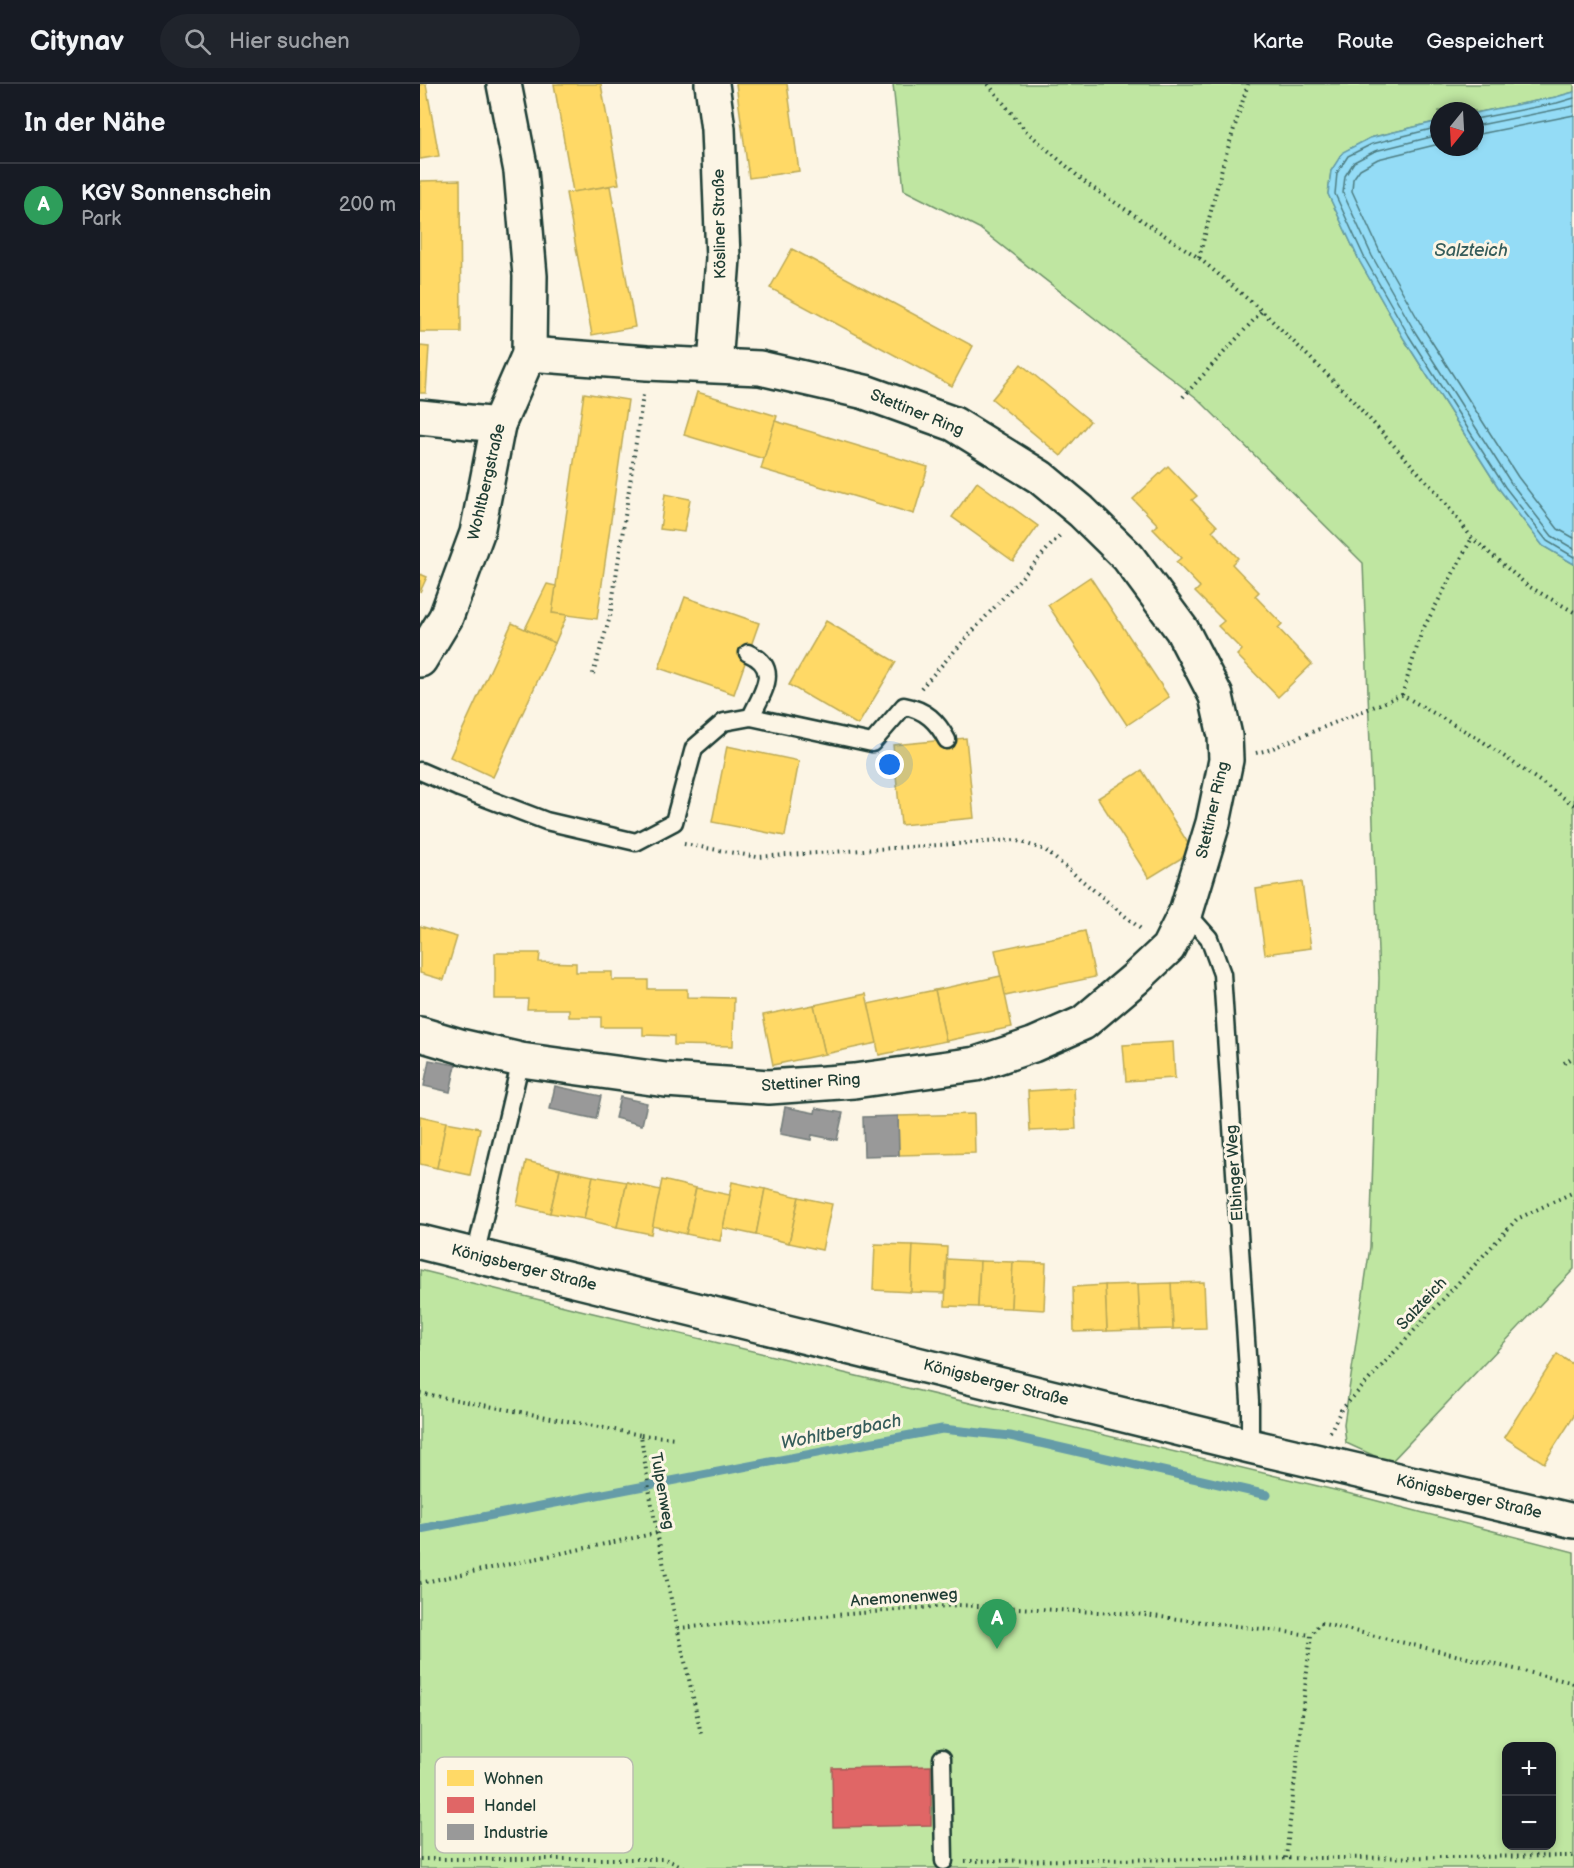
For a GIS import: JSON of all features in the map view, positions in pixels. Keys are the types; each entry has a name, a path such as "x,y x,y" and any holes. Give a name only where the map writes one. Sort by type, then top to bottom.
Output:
{"street":[{"name":"Wohltbergstraße","path":"420,660 446,616 477,533 498,425 529,354 530,276 522,182 504,84"},
{"name":"Kösliner Straße","path":"712,84 718,129 723,258 715,365"},
{"name":"Stettiner Ring","path":"420,1034 521,1060 666,1080 769,1087 854,1081 976,1064 1033,1045 1083,1023 1168,948 1186,912 1213,823 1226,760 1225,736 1216,696 1182,630 1128,557 1081,511 1040,477 954,424 865,392 760,368 647,363 529,354"},
{"path":"420,417 498,425"},
{"name":"Königsberger Straße","path":"420,1242 1250,1446 1574,1521"}],"lane":[{"path":"748,653 766,665 769,676 751,717"},
{"path":"420,771 546,821 636,842 674,822 694,748 724,722 751,717 872,743 904,706 918,709 939,725 947,740"},
{"name":"Elbinger Weg","path":"1186,912 1209,938 1222,974 1250,1401 1250,1446"},
{"path":"475,1256 521,1060"},
{"path":"942,1758 944,1862"}],"path":[{"path":"988,84 1026,132 1086,184 1199,258 1262,312 1344,391 1439,495 1473,538 1528,586 1574,612"},
{"path":"1199,258 1223,164 1248,84"},
{"path":"1183,397 1262,312"},
{"path":"593,674 610,616 647,363"},
{"path":"925,683 1081,511"},
{"path":"1402,695 1422,631 1473,538"},
{"path":"1226,760 1268,750 1402,695"},
{"path":"1402,695 1479,739 1574,805"},
{"path":"682,843 757,857 1015,840 1045,850 1146,934 1168,948"},
{"path":"1564,1063 1574,1057"},
{"name":"Salzteich","path":"1323,1463 1332,1427 1341,1410 1517,1219 1574,1192"},
{"name":"Tulpenweg","path":"420,1394 641,1435 657,1533 701,1734"},
{"path":"641,1435 676,1438"},
{"path":"420,1582 657,1533"},
{"name":"Anemonenweg","path":"678,1628 958,1605 1136,1614 1311,1635"},
{"path":"1286,1858 1311,1635 1320,1623 1574,1683"},
{"path":"944,1862 1574,1856"},
{"path":"420,1859 664,1859 687,1868"}],"green space":[{"path":"893,84 1574,84 1574,92 1484,111 1484,102 1430,102 1430,123 1370,138 1344,152 1331,171 1328,194 1360,262 1404,339 1500,490 1543,546 1574,564 1574,1269 1390,1463 1346,1443 1344,1424 1370,1247 1379,978 1363,563 1198,399 979,228 904,190"},
{"path":"420,1270 1343,1492 1574,1552 1574,1868 420,1868"}],"water":[{"name":"Salzteich","path":"1574,92 1574,564 1543,546 1500,490 1404,339 1360,262 1328,194 1331,171 1343,152 1370,138 1430,123 1430,156 1484,156 1484,111"}],"building: Wohnen":[{"path":"420,84 426,84 439,156 420,159"},
{"path":"554,84 601,84 619,184 573,192"},
{"path":"736,84 787,84 799,171 749,178"},
{"path":"460,180 461,332 420,332 420,181"},
{"path":"610,186 635,327 592,335 566,193"},
{"path":"792,249 973,346 952,386 770,288"},
{"path":"420,346 429,347 426,393 420,393"},
{"path":"1021,364 1090,421 1061,456 992,399"},
{"path":"697,392 777,416 764,459 684,435"},
{"path":"584,393 628,400 597,619 552,613"},
{"path":"775,421 928,467 914,514 761,469"},
{"path":"1168,466 1197,496 1192,500 1217,526 1212,531 1238,558 1232,564 1259,592 1255,596 1282,624 1278,628 1312,664 1278,697 1237,655 1242,650 1218,626 1224,621 1195,592 1200,587 1176,562 1181,558 1153,529 1158,525 1133,499"},
{"path":"977,482 1038,526 1013,561 952,517"},
{"path":"665,494 690,499 684,532 660,529"},
{"path":"420,574 427,577 420,592"},
{"path":"1090,577 1169,697 1127,725 1048,605"},
{"path":"547,584 556,586 552,613 567,615 555,643 525,629"},
{"path":"685,597 759,623 734,694 659,668"},
{"path":"826,621 896,662 858,725 789,685"},
{"path":"512,623 555,643 493,777 450,757"},
{"path":"966,738 974,818 901,825 893,745"},
{"path":"727,746 799,761 785,836 712,822"},
{"path":"1142,770 1193,851 1149,878 1098,798"},
{"path":"1302,882 1311,948 1265,954 1256,889"},
{"path":"420,926 457,937 444,980 420,973"},
{"path":"1085,931 1095,977 1005,996 995,950"},
{"path":"495,953 540,953 539,962 576,963 576,972 612,972 612,980 648,980 648,989 687,989 687,997 734,998 733,1046 674,1045 674,1036 643,1035 643,1027 601,1027 601,1017 569,1017 569,1009 527,1009 528,999 495,999"},
{"path":"1001,976 1012,1027 946,1041 935,990"},
{"path":"935,990 946,1041 879,1055 868,1004"},
{"path":"866,994 877,1043 825,1054 814,1005"},
{"path":"814,1005 825,1054 773,1065 763,1015"},
{"path":"1173,1042 1175,1078 1126,1081 1123,1045"},
{"path":"1074,1088 1076,1129 1030,1131 1028,1091"},
{"path":"974,1114 975,1153 899,1155 898,1116"},
{"path":"420,1116 446,1122 437,1168 420,1164"},
{"path":"446,1122 480,1128 470,1175 437,1168"},
{"path":"526,1161 560,1169 550,1213 517,1205"},
{"path":"560,1169 593,1176 584,1219 550,1213"},
{"path":"593,1176 627,1182 617,1227 584,1219"},
{"path":"662,1180 696,1188 686,1234 652,1226"},
{"path":"627,1182 660,1190 651,1234 617,1227"},
{"path":"732,1182 765,1189 756,1235 723,1228"},
{"path":"696,1188 730,1195 720,1241 686,1234"},
{"path":"765,1189 799,1197 789,1243 756,1235"},
{"path":"799,1197 832,1204 822,1250 789,1243"},
{"path":"875,1244 913,1245 911,1292 873,1290"},
{"path":"913,1245 947,1247 945,1293 911,1292"},
{"path":"947,1259 980,1261 978,1307 945,1306"},
{"path":"980,1261 1013,1262 1011,1308 978,1307"},
{"path":"1013,1262 1046,1263 1044,1310 1011,1308"},
{"path":"1204,1282 1206,1328 1173,1329 1171,1283"},
{"path":"1171,1283 1173,1329 1140,1330 1138,1284"},
{"path":"1138,1284 1140,1330 1107,1331 1105,1285"},
{"path":"1105,1285 1107,1331 1074,1332 1073,1287"},
{"path":"1557,1354 1574,1365 1574,1416 1544,1463 1504,1437"}],"building: Handel":[{"path":"931,1766 931,1825 833,1827 832,1768"}],"building: Industrie":[{"path":"429,1060 456,1065 450,1092 424,1086"},
{"path":"555,1086 601,1096 596,1119 550,1109"},
{"path":"620,1097 647,1103 642,1125 615,1118"},
{"path":"785,1107 815,1113 816,1108 843,1113 837,1140 812,1135 811,1140 780,1134"},
{"path":"898,1116 899,1155 864,1156 863,1117"}],"waterway":[{"name":"Wohltbergbach","path":"420,1529 942,1429 1010,1436 1267,1495"}],"place":[{"name":"KGV Sonnenschein","path":"997,1649"}]}
